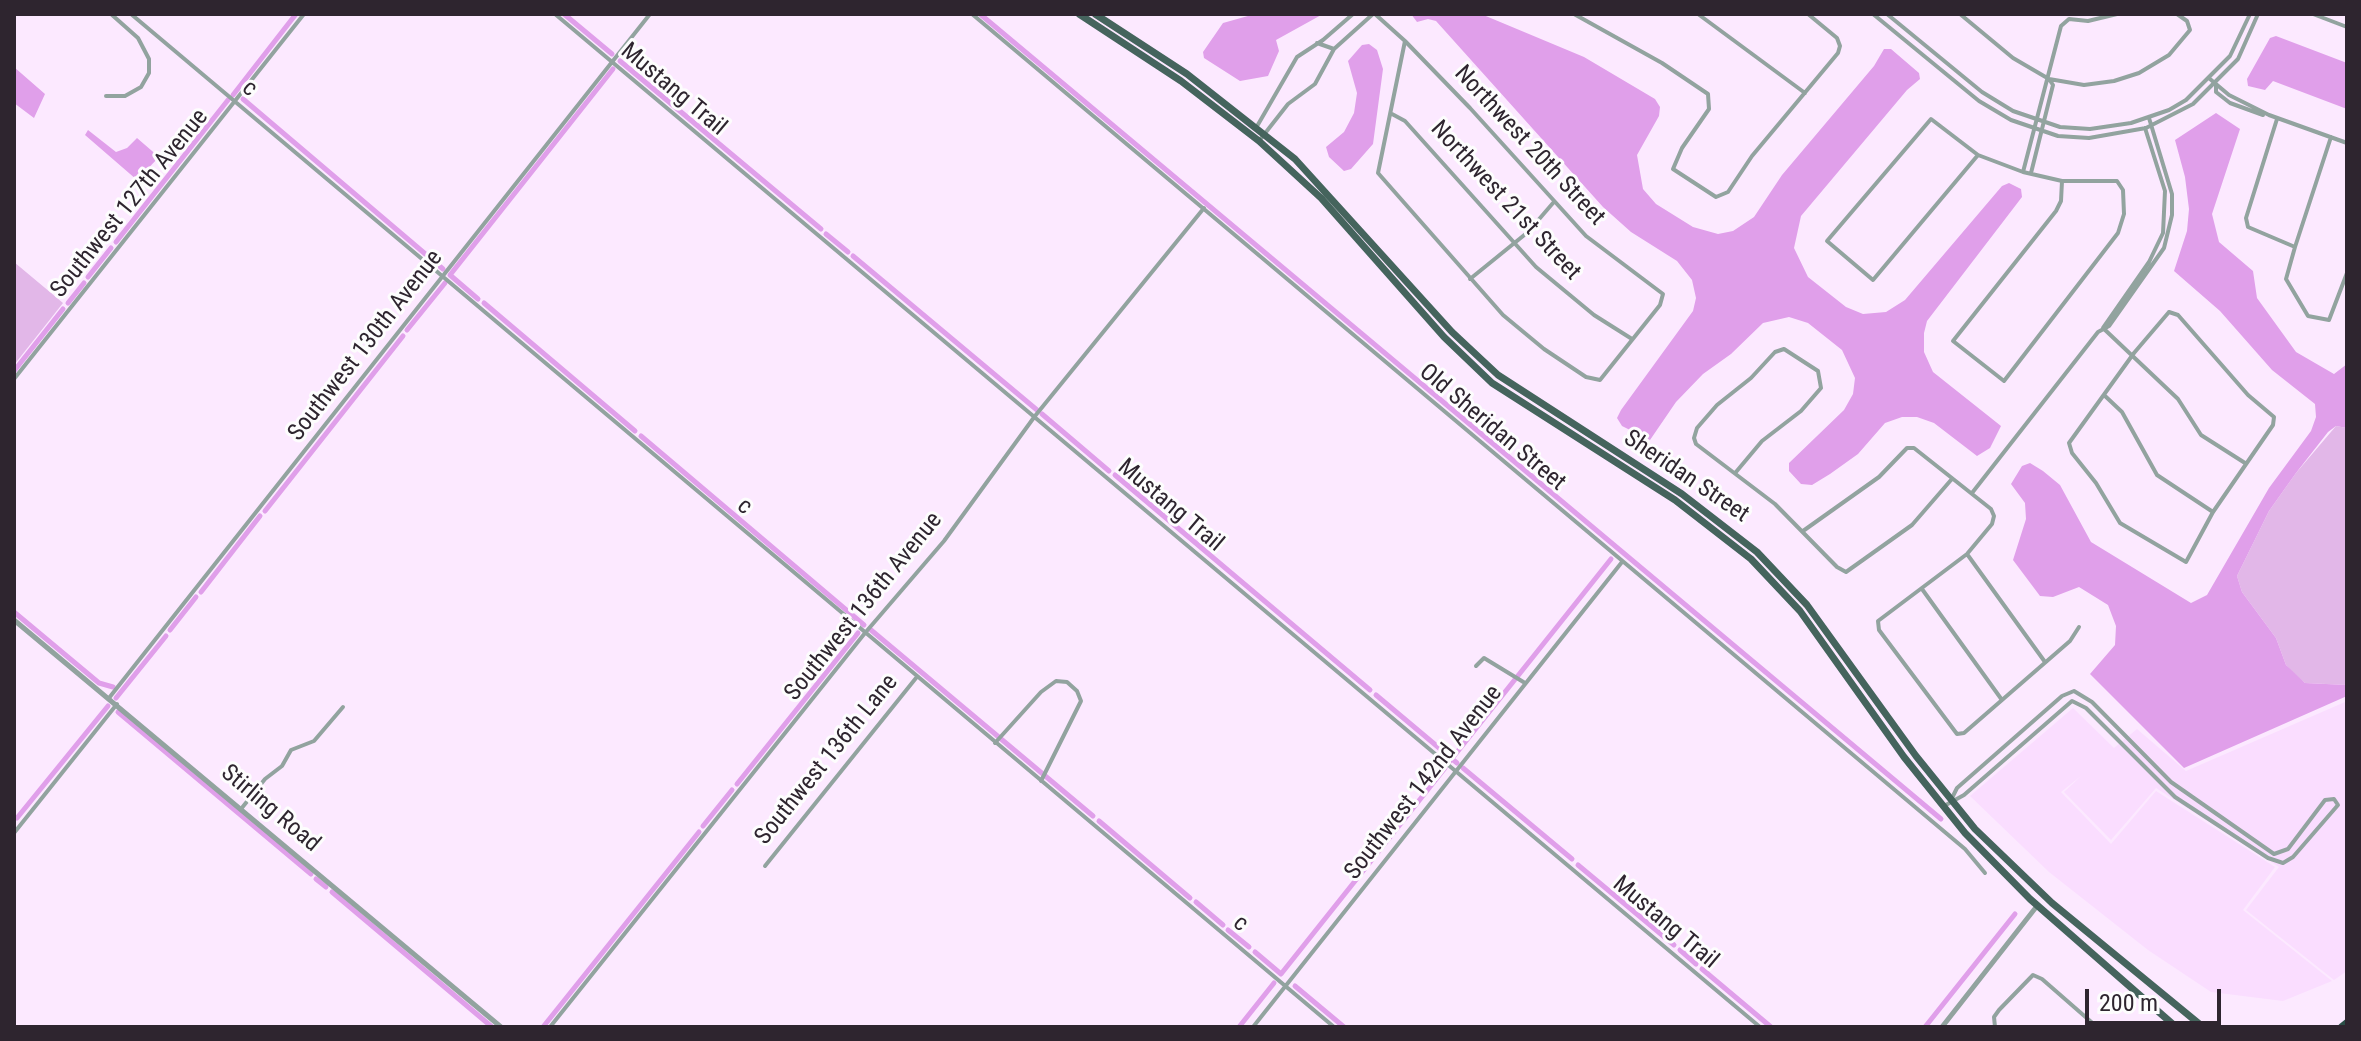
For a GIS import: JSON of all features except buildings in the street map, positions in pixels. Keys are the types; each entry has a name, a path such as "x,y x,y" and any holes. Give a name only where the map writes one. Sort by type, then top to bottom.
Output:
{"highway":[{"path":"2342,1027 2347,1023"}],"main road":[{"name":"Sheridan Street","path":"1079,14 1254,131"},
{"name":"Sheridan Street","path":"1095,14 1187,74 1327,192 1452,332 1498,375 1682,494 1757,552 1835,639 1951,800 2039,893 2203,1027"},
{"name":"Sheridan Street","path":"1262,138 1321,198 1444,337 1492,383 1675,500 1751,559 1800,611 1943,808 2016,887 2176,1027"},
{"path":"2016,887 2039,893 2037,906"}],"street":[{"path":"106,96 125,96 141,87 149,73 149,59 138,38 111,14"},
{"name":"c","path":"131,14 916,677 999,739 1042,780 1334,1027"},
{"name":"Southwest 127th Avenue","path":"14,379 304,14"},
{"name":"Mustang Trail","path":"555,14 1760,1027"},
{"name":"Southwest 130th Avenue","path":"109,698 650,14"},
{"name":"Old Sheridan Street","path":"972,14 1965,849 1985,873"},
{"path":"1188,14 1209,14"},
{"path":"1254,131 1297,57 1353,14"},
{"path":"1262,138 1291,102 1315,84 1334,49 1374,14"},
{"name":"Northwest 20th Street","path":"1374,14 1405,41 1586,236 1663,294 1660,305 1632,339"},
{"path":"1574,14 1662,63 1711,99 1709,109 1673,162 1673,169 1716,197 1723,197 1840,46 1837,38 1808,14"},
{"path":"1698,14 1741,42 1805,93"},
{"path":"1873,14 1979,101 2035,130 2089,138 2146,128 2193,104 2216,85 2238,59 2258,14"},
{"path":"1887,14 1982,92 2038,120 2090,129 2146,119 2186,100 2230,56 2250,14"},
{"path":"1960,14 2013,58 2049,79 2084,85 2139,73 2169,55 2190,30 2187,21 2177,14"},
{"path":"2023,172 2065,21 2102,19 2117,14"},
{"path":"2313,14 2347,27"},
{"path":"1405,41 1378,173 1503,315 1544,349 1586,377 1600,380 1632,339"},
{"path":"1317,43 1334,49"},
{"path":"2030,174 2053,85 2049,79"},
{"path":"2210,79 2216,85 2216,92 2230,103 2347,143"},
{"path":"1281,88 1291,102"},
{"name":"Northwest 21st Street","path":"1392,114 1405,121 1560,289 1632,339"},
{"path":"1978,155 1873,280 1827,241 1931,119 1978,155 2023,172 2062,181 2117,181 2123,190 2124,214 2118,233 2004,381 1953,341 2056,211 2061,201 2062,181"},
{"path":"1972,493 2154,266 2168,235 2172,194 2152,126 2146,119"},
{"path":"2103,328 2149,262 2163,233 2165,191 2146,119"},
{"path":"2277,119 2246,218 2248,227 2295,247"},
{"path":"2331,137 2286,279 2308,316 2329,320 2347,273"},
{"path":"1470,279 1515,243 1553,203"},
{"name":"Southwest 136th Avenue","path":"550,1027 865,633 944,541 1035,416 1204,208"},
{"path":"2169,312 2178,315 2248,395 2274,417 2273,425 2213,512 2186,562 2120,523 2072,453 2069,443 2134,353 2169,312"},
{"path":"2103,328 2134,353 2178,399 2201,435 2245,463"},
{"path":"1736,472 1762,441 1801,411 1821,388 1818,371 1784,349 1775,352 1751,378 1717,405 1697,428 1694,438 1696,444 1736,472 1846,572 1912,525 1952,479"},
{"path":"2104,395 2122,412 2157,475 2213,512"},
{"path":"1803,531 1879,477 1907,448 1914,448 1972,493 1994,516 1992,524 1967,554 1878,621 1879,630 1957,734 1964,733 2070,641 2079,627"},
{"path":"1967,554 2045,662"},
{"name":"Southwest 142nd Avenue","path":"1253,1027 1623,561"},
{"path":"1922,589 2002,700"},
{"name":"Stirling Road","path":"14,620 501,1027"},
{"path":"1476,666 1484,658 1525,683"},
{"name":"Southwest 136th Lane","path":"765,866 916,677"},
{"path":"999,739 1041,692 1056,681 1067,682 1077,691 1081,701 1077,716 1042,780"},
{"path":"1943,808 1957,788 2062,696 2074,691 2092,702 2171,782 2274,854 2288,849 2325,800 2336,801 2337,810 2293,857 2283,863 2274,860 2175,797 2079,702 2072,701 1964,795 1951,800"},
{"path":"14,833 117,704"},
{"path":"241,809 265,779 282,766 291,750 314,741 343,707"},
{"path":"1945,1026 2037,906"},
{"path":"1995,1027 1994,1017 1999,1010 2033,975 2042,979 2097,1027"}],"shaded area":[{"path":"1255,14 1323,14 1276,40 1279,51 1268,76 1240,81 1204,58 1203,52 1223,23"},
{"path":"1411,14 1481,14 1584,57 1655,99 1660,107 1659,116 1637,155 1643,189 1656,204 1693,227 1718,234 1733,231 1754,217 1782,175 1874,66 1884,49 1891,49 1919,73 1920,79 1907,90 1801,216 1794,248 1808,277 1846,307 1863,314 1886,312 1905,300 2002,186 2009,183 2021,189 2022,197 1927,321 1924,333 1924,352 1933,372 2001,426 1990,448 1977,456 1934,423 1917,417 1902,417 1885,423 1858,454 1830,474 1812,485 1801,484 1789,471 1789,463 1844,410 1853,394 1855,378 1842,350 1808,323 1789,317 1763,323 1731,354 1703,374 1676,402 1650,440 1622,426 1617,418 1621,410 1693,311 1696,298 1692,280 1677,261 1631,232 1603,207 1436,21 1428,19 1417,22"},
{"path":"2276,36 2347,63 2347,109 2273,81 2265,90 2248,86 2247,79 2270,38"},
{"path":"1369,44 1377,50 1383,69 1373,144 1351,169 1344,171 1329,157 1326,147 1344,132 1354,113 1357,93 1348,61 1362,45"},
{"path":"14,67 45,94 34,118 14,103"},
{"path":"2216,113 2240,129 2212,214 2219,242 2253,271 2257,298 2296,352 2334,374 2347,364 2347,428 2336,426 2328,432 2296,473 2269,511 2237,576 2242,592 2276,638 2286,665 2305,683 2347,685 2347,696 2184,768 2090,674 2115,645 2116,626 2108,605 2079,587 2053,597 2040,596 2013,560 2026,519 2025,503 2011,484 2022,466 2030,463 2043,471 2060,485 2091,542 2191,603 2207,595 2269,488 2311,431 2316,417 2315,404 2272,370 2220,311 2174,271 2187,231 2189,209 2185,177 2175,140"},
{"path":"88,130 116,152 127,148 137,138 159,157 137,180 85,135"},
{"path":"14,262 63,303 14,365"},
{"path":"2336,426 2347,428 2347,685 2305,683 2292,672 2286,665 2276,638 2242,592 2237,576 2269,511"},
{"path":"2345,702 2347,971 2334,980 2246,910 2279,867 2156,788 2111,840 2064,792 2081,776 2061,792 2111,844 2156,791 2275,867 2243,910 2332,981 2283,1001 2211,992 2148,950 2049,872 1970,796 2073,708 2114,748 2137,729 2186,771"}],"waterway":[{"path":"233,95 296,14"},
{"path":"564,14 612,54"},
{"path":"980,14 1941,819"},
{"path":"620,61 821,229"},
{"path":"478,299 450,275 613,69"},
{"path":"243,99 443,269"},
{"path":"116,242 228,100"},
{"path":"826,234 848,252"},
{"path":"88,277 111,248"},
{"path":"853,256 1037,410"},
{"path":"68,303 84,283"},
{"path":"407,330 445,283"},
{"path":"484,303 635,431"},
{"path":"14,371 63,309"},
{"path":"265,511 403,336"},
{"path":"1042,414 1109,471"},
{"path":"641,436 864,625"},
{"path":"1115,475 1370,690"},
{"path":"201,592 260,516"},
{"path":"1450,761 1611,559"},
{"path":"170,630 196,597"},
{"path":"14,612 99,683 113,687"},
{"path":"871,630 1093,816"},
{"path":"737,784 858,633"},
{"path":"116,698 166,636"},
{"path":"1376,695 1457,763"},
{"path":"17,818 108,706"},
{"path":"118,712 311,874"},
{"path":"1255,952 1281,974 1445,768"},
{"path":"1463,768 1572,859"},
{"path":"703,826 732,790"},
{"path":"1099,821 1190,898"},
{"path":"543,1027 699,832"},
{"path":"1578,865 1674,945"},
{"path":"316,879 326,887"},
{"path":"332,892 492,1027"},
{"path":"1196,902 1223,925"},
{"path":"1925,1027 2015,914"},
{"path":"1228,930 1249,947"},
{"path":"1680,950 1696,964"},
{"path":"1702,969 1771,1027"},
{"path":"1239,1027 1274,983"},
{"path":"1295,986 1344,1027"}]}
